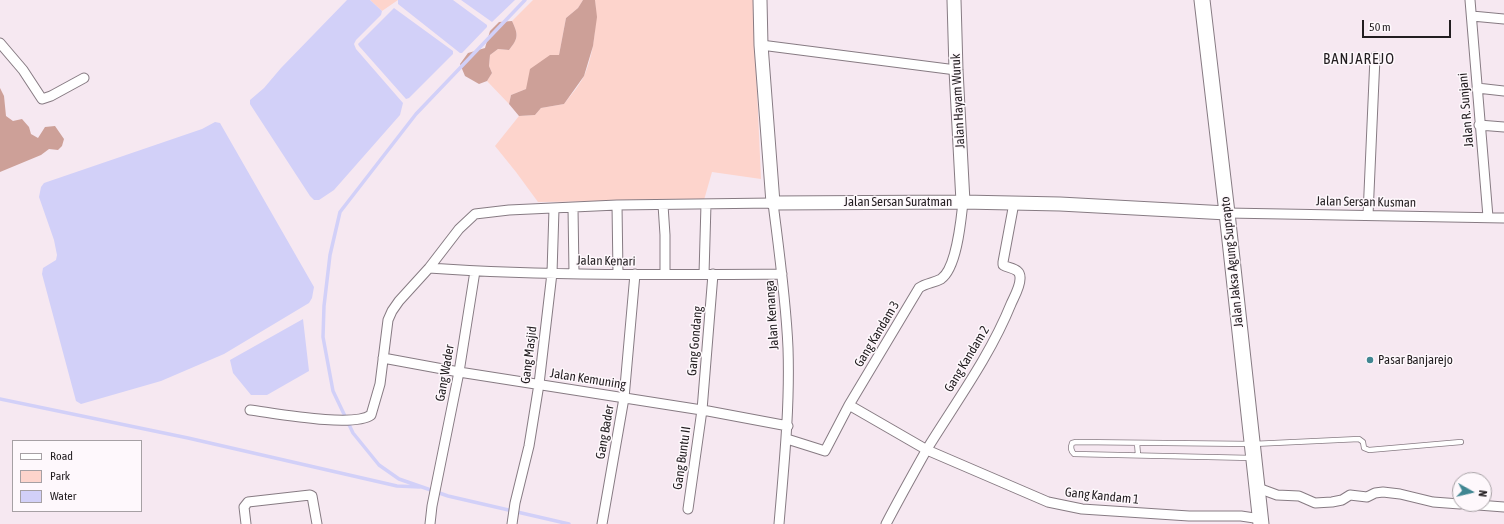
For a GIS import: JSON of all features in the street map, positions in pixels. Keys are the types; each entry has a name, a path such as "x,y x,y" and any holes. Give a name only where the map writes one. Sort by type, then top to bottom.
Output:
{"main road":[{"path":"760,0 761,45 773,203"},
{"name":"Jalan Hayam Wuruk","path":"954,0 963,202"},
{"name":"Jalan Jaksa Agung Suprapto","path":"1202,0 1261,521"},
{"name":"Jalan Sersan Suratman","path":"773,203 963,202 1060,204 1227,213"}],"street":[{"name":"Jalan R. Sunjani","path":"1470,0 1479,125 1488,217"},
{"path":"1472,16 1504,19"},
{"path":"0,43 23,70 42,99 51,96 84,78"},
{"path":"761,45 956,70"},
{"path":"1368,216 1375,57"},
{"path":"1477,88 1504,91"},
{"path":"1479,125 1504,126"},
{"name":"Gang Kandam 3","path":"787,439 825,451 849,405 919,288 924,284 942,278 948,272 957,246 963,202"},
{"path":"250,410 339,421 358,420 368,417 373,412 380,384 388,320 392,311 399,300 429,268 459,229 475,214 509,210 617,205 773,203"},
{"name":"Jalan Kenanga","path":"773,203 782,274 788,348 788,426 779,524"},
{"name":"Gang Kandam 2","path":"886,524 927,450 991,347 1004,322 1020,278 1016,270 1003,264 1014,203"},
{"name":"Gang Gondang","path":"702,410 709,274 706,204"},
{"path":"617,205 618,274"},
{"path":"663,205 665,274"},
{"path":"573,208 574,273"},
{"name":"Gang Masjid","path":"512,523 515,503 529,446 539,384 552,273 554,209"},
{"name":"Jalan Sersan Kusman","path":"1227,213 1504,218"},
{"name":"Jalan Kenari","path":"429,268 552,273 782,274"},
{"name":"Gang Wader","path":"430,524 432,506 459,372 475,271"},
{"name":"Gang Bader","path":"602,523 624,398 635,274"},
{"name":"Jalan Kemuning","path":"383,358 459,372 702,410 788,426"},
{"name":"Gang Kandam 1","path":"849,405 927,450 1048,502 1082,509 1189,516 1241,516 1261,521"},
{"name":"Gang Buntu II","path":"688,509 702,410"},
{"path":"1258,488 1277,495 1299,496 1314,503 1342,500 1350,495 1367,497 1375,493 1383,492 1400,494 1433,502 1452,503"},
{"path":"246,524 244,507 248,502 310,495 312,496 317,524"},
{"path":"1492,506 1504,507"}],"lane":[{"path":"1253,451 1137,443 1076,442 1072,443 1070,446 1071,451 1074,454 1138,455 1253,451 1359,439 1363,442 1364,448 1369,450 1461,442"},
{"path":"1137,443 1138,455"}],"green space":[{"path":"370,0 398,0 382,11"},
{"path":"533,0 583,0 578,8 566,18 559,55 526,89 511,95 509,104 487,81 492,73 489,66 490,55 498,49 509,50 516,39 516,33 512,21"},
{"path":"595,0 753,0 761,179 712,172 704,200 538,202 495,146 519,116 535,115 541,108 564,104 577,87 584,76 592,49 596,18"}],"shaded area":[{"path":"583,0 595,0 597,17 593,46 584,76 564,104 541,108 535,115 519,116 509,104 511,95 526,89 530,69 550,55 559,55 566,18 578,8"},
{"path":"512,21 516,33 515,42 509,50 498,49 490,55 489,66 492,73 487,81 479,84 465,76 460,64 468,53 485,48 490,31 499,22"},
{"path":"0,88 4,96 6,116 13,121 22,119 29,127 31,134 38,138 45,127 55,126 64,139 62,146 58,150 49,149 41,155 0,172"}],"water":[{"path":"347,0 370,0 382,11 381,15 356,40 354,44 356,49 403,103 400,115 334,190 319,200 314,200 250,104 250,100 264,88 281,68"},
{"path":"398,0 453,0 487,25 487,27 462,53 460,53 398,4"},
{"path":"461,0 515,0 492,22"},
{"path":"394,8 453,51 453,54 409,98 406,99 358,44"},
{"path":"215,122 220,123 314,287 312,298 309,303 224,354 161,381 81,404 76,401 42,274 43,268 56,260 57,255 54,240 39,197 41,187 44,183 202,129"},
{"path":"303,319 309,371 267,395 251,395 233,373 230,360"}],"waterway":[{"path":"525,0 416,114 340,212 330,255 324,306 323,337 333,391 353,433 379,465 399,479 448,496 569,524"},
{"path":"0,399 188,438 397,486 420,487"}],"place":[{"name":"Pasar Banjarejo","path":"1370,360"}],"district":[{"name":"BANJAREJO","path":"1359,59"}]}
